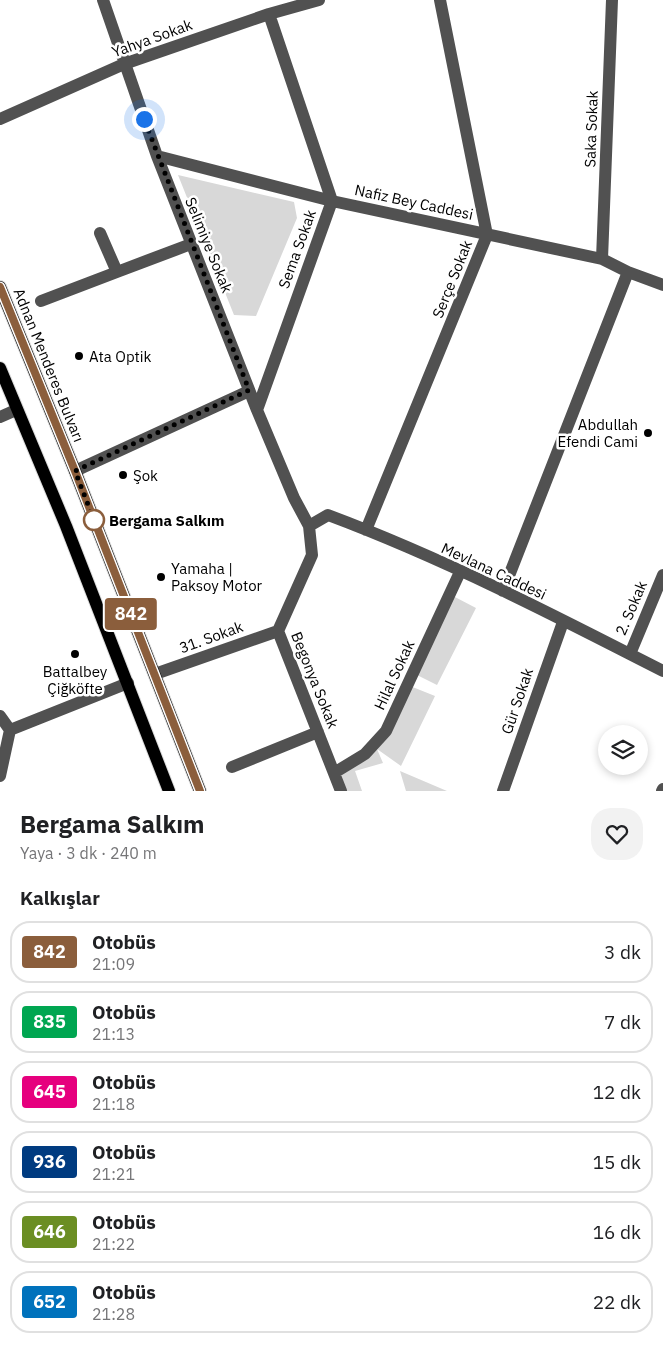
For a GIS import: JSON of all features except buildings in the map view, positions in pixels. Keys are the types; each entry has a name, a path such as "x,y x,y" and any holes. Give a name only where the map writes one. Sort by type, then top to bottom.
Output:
{"main road":[{"name":"Adnan Menderes Bulvarı","path":"0,287 75,471 200,791"},
{"path":"0,368 66,526 170,791"}],"street":[{"name":"Selimiye Sokak","path":"103,0 157,156 257,410 294,498"},
{"name":"Yahya Sokak","path":"0,119 124,64 269,14 319,0"},
{"name":"Serçe Sokak","path":"366,530 487,235 440,0"},
{"name":"Saka Sokak","path":"602,259 612,0"},
{"name":"Sema Sokak","path":"257,410 332,201 269,14"},
{"name":"Nafiz Bey Caddesi","path":"157,156 332,201 602,259 628,272 663,285"},
{"path":"100,233 117,272"},
{"path":"41,301 191,244"},
{"path":"503,591 628,272"},
{"path":"75,471 249,390"},
{"path":"0,417 16,410"},
{"name":"Begonya Sokak","path":"294,498 309,526 312,555 278,631 341,791"},
{"name":"Mevlana Caddesi","path":"309,526 328,515 366,530 503,591 663,671"},
{"name":"Hilal Sokak","path":"334,774 365,754 386,731 460,572"},
{"name":"2. Sokak","path":"630,654 663,576"},
{"name":"Gür Sokak","path":"503,791 563,622"},
{"name":"31. Sokak","path":"155,674 278,631"},
{"path":"5,729 128,683"},
{"path":"0,716 5,729 0,776"},
{"path":"232,767 318,732"}],"shaded area":[{"path":"178,175 294,202 297,218 256,316 234,315"},
{"path":"453,596 476,608 437,685 417,675"},
{"path":"410,686 435,696 401,766 377,749 383,763 355,771 362,791 346,791 340,776 376,748"},
{"path":"400,771 447,791 406,791"}],"bus line":[{"name":"842","path":"0,287 75,471 200,791"}],"place":[{"name":"Ata Optik","path":"79,356"},
{"name":"Abdullah Efendi Cami","path":"648,433"},
{"name":"Şok","path":"123,475"},
{"name":"Bergama Salkım","path":"94,520"},
{"name":"Yamaha | Paksoy Motor","path":"161,577"},
{"name":"Battalbey Çiğköfte","path":"75,654"}],"route":[{"path":"94,520 75,471 249,390 144,119"}]}
